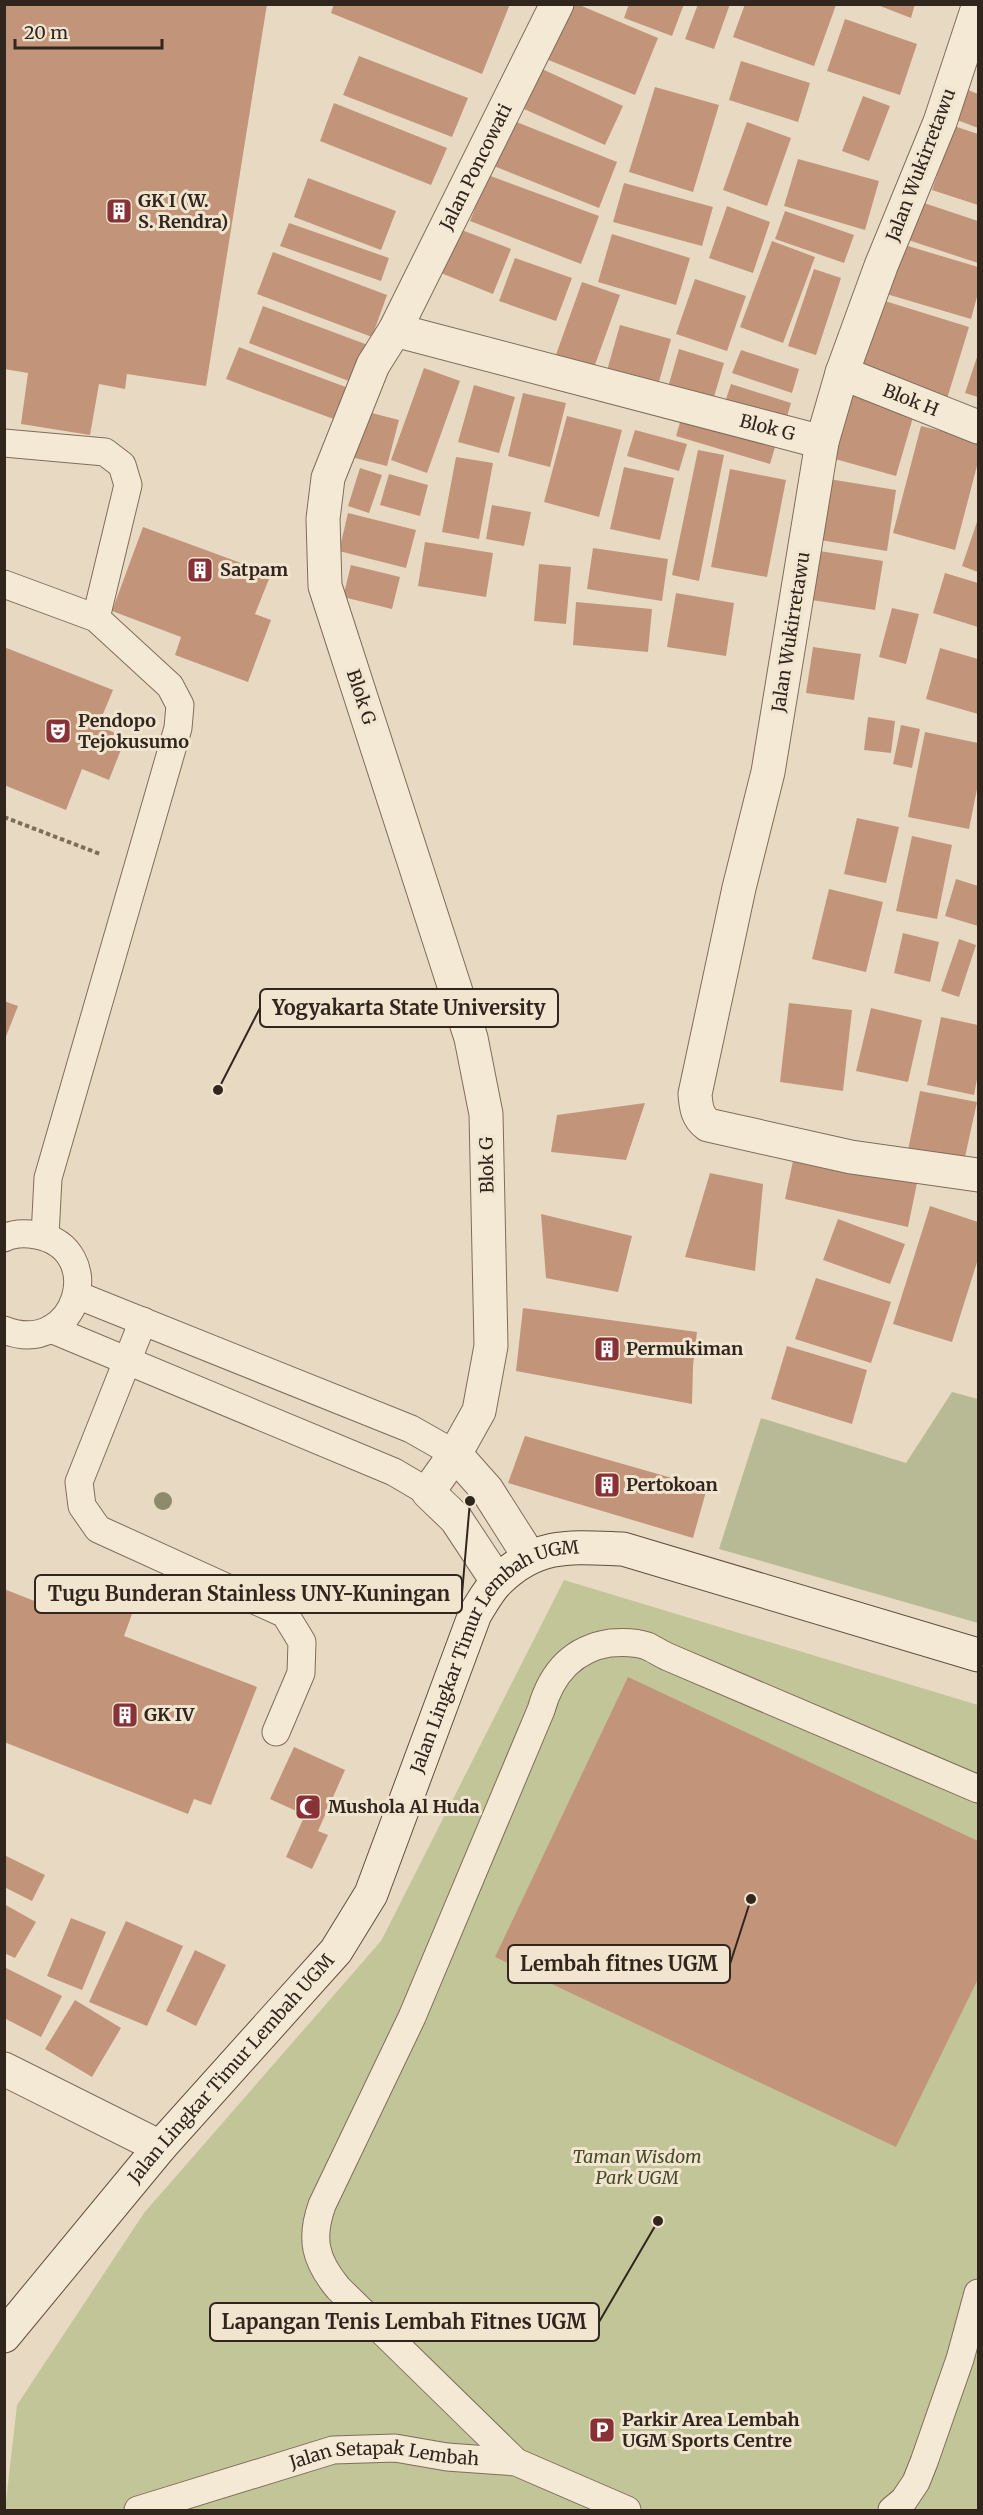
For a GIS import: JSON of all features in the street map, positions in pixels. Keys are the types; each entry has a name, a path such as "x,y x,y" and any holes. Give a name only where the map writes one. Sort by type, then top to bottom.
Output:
{"street":[{"name":"Jalan Poncowati","path":"395,330 557,4"},
{"name":"Jalan Wukirretawu","path":"978,7 940,122 881,266 842,373 822,441 768,772 695,1094 697,1111 701,1120 708,1125 851,1157 978,1175"},
{"name":"Blok G","path":"428,1492 455,1454 479,1411 491,1346 486,1114 471,1038 325,586 323,519 328,478 373,365 395,330 822,441"},
{"name":"Blok H","path":"842,373 978,427"},
{"path":"455,1454 487,1490 529,1556"},
{"path":"428,1492 456,1519 497,1581"},
{"name":"Jalan Lingkar Timur Lembah UGM","path":"4,2336 160,2147 336,1952 371,1894 475,1614 497,1581 529,1556 565,1547 623,1549 978,1655"},
{"path":"4,2069 160,2147"}],"lane":[{"path":"4,443 105,452 122,465 128,485 96,618"},
{"path":"4,584 96,618 170,686 180,705 178,728 48,1178 45,1236"},
{"path":"4,1238 26,1233 45,1236 60,1245 72,1259 78,1277 77,1295 72,1309 51,1329 38,1334 17,1335 4,1330"},
{"path":"77,1295 411,1429 455,1454"},
{"path":"143,1321 80,1482 82,1506 98,1529 285,1614 302,1642 301,1672 276,1732"},
{"path":"51,1329 394,1472 428,1492"},
{"path":"516,2462 338,2288 324,2271 317,2251 315,2235 322,2205 412,2017 541,1710 546,1689 559,1670 576,1655 596,1645 621,1642 646,1646 978,1789"},
{"path":"892,2511 904,2500 916,2482 924,2462 960,2359 978,2293"},
{"name":"Jalan Setapak Lembah","path":"138,2511 333,2450 395,2448 447,2457 516,2462 627,2511"}],"path":[{"path":"4,817 137,869"}],"green space":[{"path":"952,1392 978,1399 978,1623 719,1549 761,1418 906,1463"},
{"name":"Taman Wisdom Park UGM","path":"564,1580 978,1705 978,2510 5,2510 17,2405 144,2213 381,1941"}],"building":[{"name":"GK I (W. S. Rendra)","path":"4,4 267,4 206,386 127,374 125,389 99,384 90,435 21,424 28,373 4,369"},
{"path":"334,4 510,4 482,74 331,13"},
{"path":"568,4 577,4 658,38 635,95 546,59"},
{"path":"629,4 684,4 672,36 624,18"},
{"path":"698,4 730,4 714,49 685,39"},
{"path":"745,4 836,5 814,66 733,37"},
{"path":"875,4 915,4 911,18"},
{"path":"845,19 917,44 900,95 827,71"},
{"path":"359,56 468,98 452,137 343,95"},
{"path":"741,61 810,83 798,122 729,100"},
{"path":"542,69 623,106 605,145 524,109"},
{"path":"655,87 719,105 693,192 629,172"},
{"path":"963,88 978,94 978,128 952,118"},
{"path":"863,96 890,106 869,161 842,151"},
{"path":"334,103 447,148 431,185 320,141"},
{"path":"509,119 617,162 599,208 491,165"},
{"path":"747,122 791,138 767,206 723,190"},
{"path":"954,126 978,134 978,205 932,190"},
{"path":"798,159 879,181 865,230 784,206"},
{"path":"488,175 599,216 581,264 470,221"},
{"path":"308,178 396,211 381,250 294,217"},
{"path":"624,183 713,207 702,246 613,222"},
{"path":"915,200 978,221 978,263 902,238"},
{"path":"727,206 770,222 753,273 709,258"},
{"path":"785,211 854,235 844,263 775,239"},
{"path":"289,223 389,258 381,281 280,246"},
{"path":"454,227 511,249 493,294 436,271"},
{"path":"612,234 690,258 676,305 598,282"},
{"path":"772,241 815,257 783,343 740,327"},
{"path":"898,243 978,267 978,293 971,319 883,293"},
{"path":"273,252 387,295 372,337 257,294"},
{"path":"515,258 572,278 556,321 499,301"},
{"path":"814,269 841,278 816,355 788,346"},
{"path":"695,279 746,296 727,351 676,334"},
{"path":"582,282 620,295 591,376 553,363"},
{"path":"872,297 969,327 946,402 849,372"},
{"path":"263,306 368,345 354,383 249,343"},
{"path":"620,325 671,339 655,396 604,381"},
{"path":"239,347 351,389 339,421 226,379"},
{"path":"679,349 724,363 711,407 666,394"},
{"path":"741,350 799,369 792,393 732,373"},
{"path":"978,354 978,397 965,393"},
{"path":"424,368 460,381 427,473 391,460"},
{"path":"731,384 791,403 783,430 722,411"},
{"path":"474,385 515,397 499,453 458,442"},
{"path":"854,390 916,407 896,476 835,459"},
{"path":"523,393 566,403 550,467 508,456"},
{"path":"684,409 778,437 770,464 676,436"},
{"path":"364,411 399,420 387,466 351,457"},
{"path":"567,416 622,430 599,517 544,502"},
{"path":"921,426 978,440 978,462 955,550 893,533"},
{"path":"635,430 687,444 679,471 627,456"},
{"path":"698,450 724,455 699,581 672,575"},
{"path":"456,457 493,463 479,539 442,532"},
{"path":"624,467 674,478 660,540 610,529"},
{"path":"360,468 382,475 369,513 348,506"},
{"path":"730,469 786,480 767,577 711,567"},
{"path":"389,474 428,485 420,516 380,505"},
{"path":"823,478 896,490 887,551 814,539"},
{"path":"492,505 531,512 524,546 486,539"},
{"path":"348,513 416,530 406,568 339,551"},
{"path":"978,519 978,572 962,566"},
{"path":"143,527 271,574 255,614 271,620 248,682 175,655 181,637 112,611"},
{"path":"425,542 493,553 486,597 418,586"},
{"path":"593,548 668,559 662,601 587,589"},
{"path":"807,549 883,561 875,610 799,598"},
{"path":"539,564 571,567 566,624 534,621"},
{"path":"351,565 400,577 392,609 343,597"},
{"path":"945,573 978,583 978,627 933,613"},
{"path":"676,593 734,603 726,656 667,647"},
{"path":"576,602 652,609 648,652 573,645"},
{"path":"892,608 919,614 906,664 879,657"},
{"name":"Pendopo Tejokusumo","path":"4,647 113,690 98,726 126,737 109,780 82,769 66,810 4,785"},
{"path":"813,647 861,654 854,700 806,693"},
{"path":"940,648 978,659 978,714 926,699"},
{"path":"868,717 895,721 891,753 864,750"},
{"path":"901,725 920,729 912,768 893,764"},
{"path":"925,732 978,743 978,784 969,829 908,817"},
{"path":"857,818 899,827 886,883 844,874"},
{"path":"912,836 952,845 937,919 896,911"},
{"path":"956,879 978,886 978,926 945,916"},
{"path":"829,889 883,902 866,972 812,959"},
{"path":"903,933 939,942 930,982 894,973"},
{"path":"959,939 976,945 959,997 941,991"},
{"path":"4,1001 18,1006 5,1039 4,1039"},
{"path":"789,1003 852,1010 843,1091 780,1082"},
{"path":"871,1008 922,1020 908,1082 856,1071"},
{"path":"941,1017 978,1025 978,1074 974,1095 927,1085"},
{"path":"920,1091 977,1102 963,1166 907,1155"},
{"path":"645,1103 626,1160 551,1152 557,1115"},
{"path":"794,1156 917,1183 908,1227 785,1199"},
{"path":"710,1173 763,1184 755,1271 685,1257"},
{"path":"930,1206 978,1222 978,1259 952,1342 893,1324"},
{"path":"541,1214 632,1236 618,1292 546,1278"},
{"path":"838,1219 905,1244 890,1284 823,1260"},
{"path":"816,1278 891,1302 871,1363 795,1339"},
{"name":"Permukiman","path":"523,1308 697,1332 692,1404 516,1371"},
{"path":"787,1346 867,1370 852,1424 771,1399"},
{"name":"Pertokoan","path":"525,1436 707,1488 693,1538 508,1483"},
{"name":"GK IV","path":"4,1589 60,1611 68,1589 132,1614 124,1636 257,1687 211,1805 194,1799 188,1814 4,1742"},
{"path":"628,1677 978,1841 978,1979 896,2147 495,1957"},
{"name":"Mushola Al Huda","path":"294,1747 345,1770 318,1831 328,1835 312,1869 286,1857 305,1815 270,1799"},
{"path":"4,1855 45,1875 32,1901 4,1887"},
{"path":"4,1904 36,1922 15,1958 4,1953"},
{"path":"71,1918 106,1932 82,1990 47,1976"},
{"path":"126,1921 183,1946 147,2026 89,2002"},
{"path":"195,1950 226,1965 196,2026 166,2011"},
{"path":"4,1967 62,1996 41,2037 4,2018"},
{"path":"75,2000 121,2028 92,2077 45,2049"}],"place":[{"name":"GK I (W. S. Rendra)","path":"119,211"},
{"name":"Satpam","path":"200,570"},
{"name":"Pendopo Tejokusumo","path":"58,731"},
{"name":"Yogyakarta State University","path":"218,1090"},
{"name":"Permukiman","path":"607,1349"},
{"name":"Pertokoan","path":"607,1485"},
{"name":"Tugu Bunderan Stainless UNY-Kuningan","path":"470,1501"},
{"name":"GK IV","path":"125,1715"},
{"name":"Mushola Al Huda","path":"308,1807"},
{"name":"Lembah fitnes UGM","path":"751,1899"},
{"name":"Lapangan Tenis Lembah Fitnes UGM","path":"658,2221"},
{"name":"Parkir Area Lembah UGM Sports Centre","path":"602,2430"}]}
